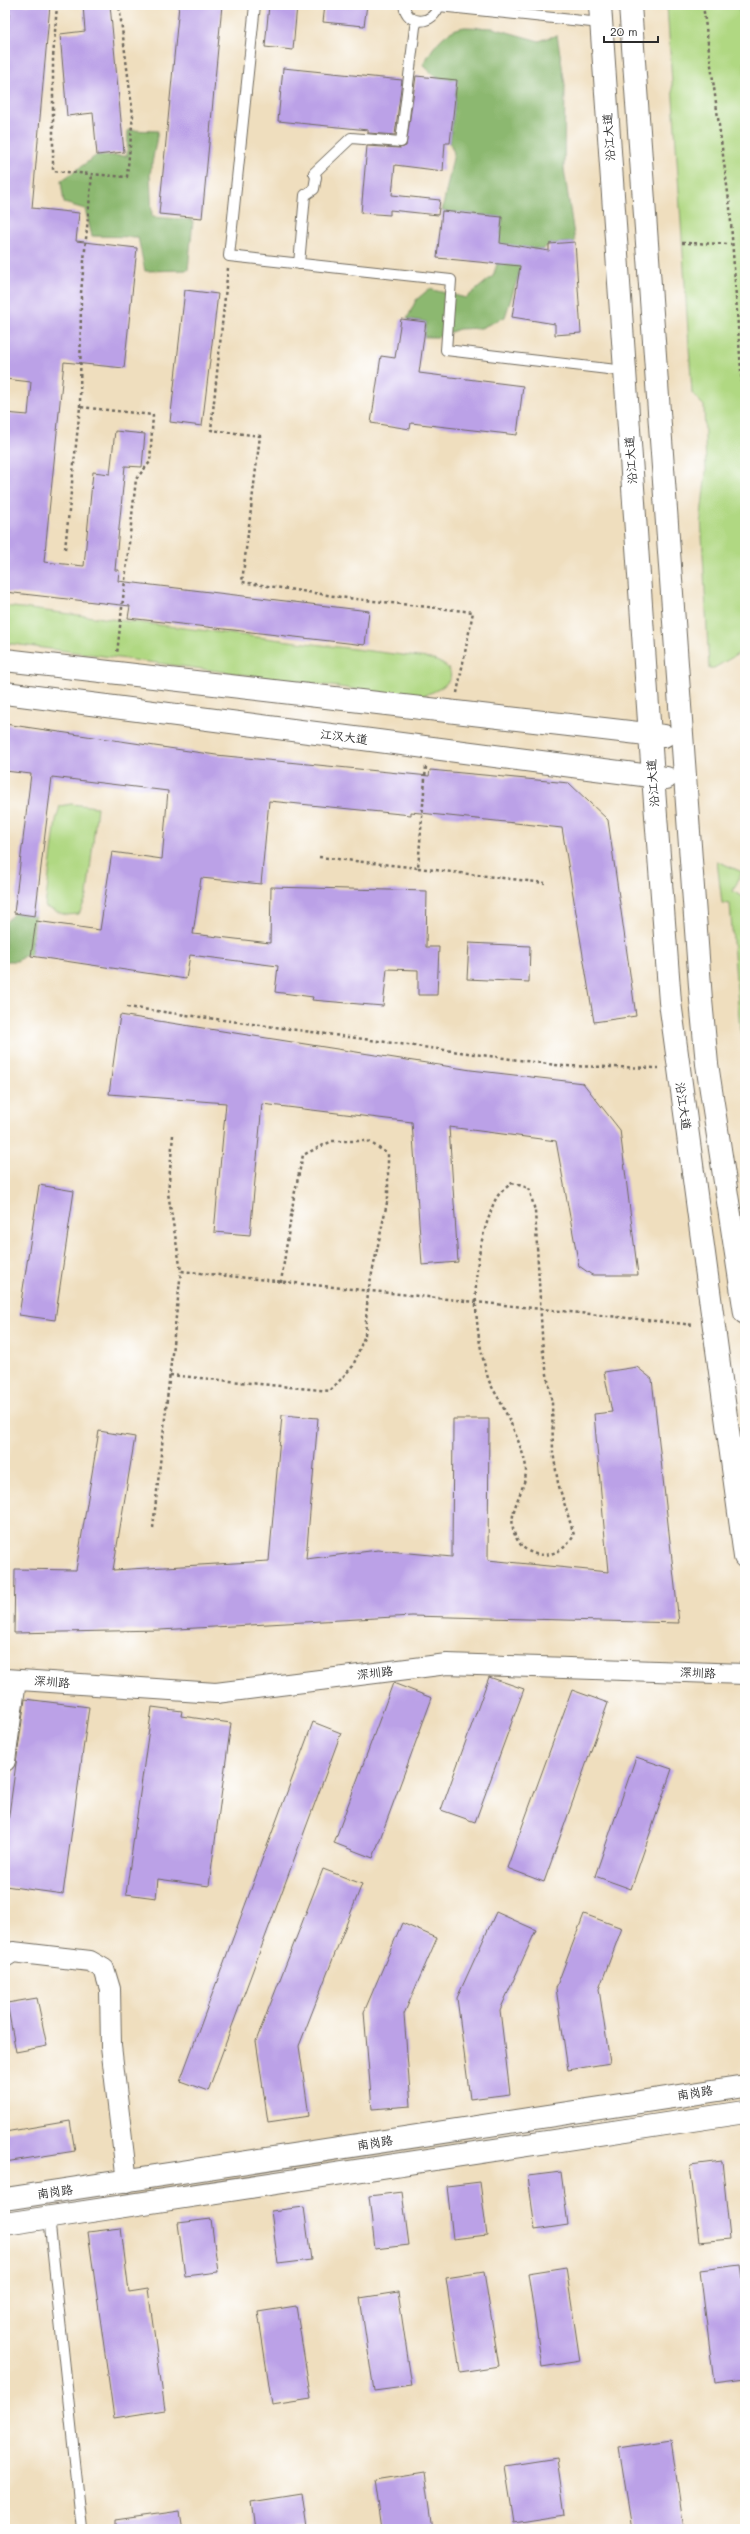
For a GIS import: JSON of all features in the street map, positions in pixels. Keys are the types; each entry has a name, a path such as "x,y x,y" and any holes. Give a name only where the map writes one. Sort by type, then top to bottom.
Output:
{"main road":[{"path":"630,5 658,373 684,779 707,1064 745,1313"},
{"name":"沿江大道","path":"601,14 650,736 678,1069 745,1557"},
{"path":"5,660 650,736 681,736"},
{"name":"江汉大道","path":"5,693 653,777 684,779"},
{"name":"南岗路","path":"5,2199 127,2182 745,2086"},
{"name":"南岗路","path":"5,2224 745,2112"}],"street":[{"name":"深圳路","path":"11,1679 216,1693 447,1664 745,1674"},
{"path":"5,1761 11,1679"},
{"path":"5,1957 14,1952 90,1961 104,1969 110,1989 111,2046 127,2182"}],"lane":[{"path":"255,5 229,256 451,280 446,350 625,371"},
{"path":"404,5 407,14 417,21 429,20 437,12 439,6 601,14"},
{"path":"299,264 305,195 314,189 316,177 314,173 351,138 401,142 414,28 417,21"},
{"path":"49,2218 82,2529"}],"path":[{"path":"57,5 53,58 53,170 127,177 132,115 119,5"},
{"path":"703,5 730,208 731,244 745,430"},
{"path":"65,549 80,408 81,293 92,174"},
{"path":"682,243 731,244"},
{"path":"229,256 211,430 260,436 242,582 347,598 473,612 453,713"},
{"path":"80,408 153,415 150,462 136,479 115,673"},
{"path":"418,868 428,748"},
{"path":"319,857 545,883"},
{"path":"127,1007 562,1066 678,1069"},
{"path":"153,1528 181,1271 168,1192 173,1135"},
{"path":"170,1375 330,1391 353,1366 365,1335 368,1292 388,1191 388,1154 368,1141 332,1141 303,1155 294,1196 281,1282"},
{"path":"512,1183 529,1188 535,1211 543,1352 552,1402 553,1452 558,1483 574,1535 569,1545 560,1552 547,1555 528,1552 518,1540 512,1521 516,1502 523,1484 526,1463 510,1423 488,1380 480,1340 475,1303 482,1236 497,1197 512,1183"},
{"path":"181,1271 368,1292 713,1327"}],"green space":[{"path":"667,5 738,5 745,33 745,650 714,668 709,668 701,516 706,471 704,406 692,393"},
{"path":"465,27 493,28 539,41 557,35 565,85 564,169 575,242 549,244 543,250 523,247 519,274 505,317 481,328 459,329 438,337 424,337 426,322 407,319 416,300 429,289 466,298 493,276 497,264 502,217 442,211 454,153 450,143 457,80 437,78 423,65 435,46 445,35 451,31"},
{"path":"128,130 158,131 150,174 152,217 193,220 188,270 145,271 138,237 92,236 85,209 64,203 61,181 97,155 127,156"},
{"path":"5,606 427,658 441,663 448,669 451,675 449,680 443,686 435,691 414,697 5,643"},
{"path":"71,804 97,807 87,896 79,914 66,915 45,907 56,820 60,806"},
{"path":"717,861 742,872 733,891 745,898 745,1041 740,1030 730,904 722,903"},
{"path":"14,913 35,916 31,956 27,954 17,961 5,961 5,923"}],"building":[{"path":"10,5 50,5 32,208 79,213 76,241 137,248 124,368 64,362 44,562 84,566 93,472 110,474 115,431 145,434 142,467 125,466 115,570 119,570 118,581 369,611 365,645 128,618 130,606 5,592 5,413 28,415 31,382 5,379 5,55"},
{"path":"83,5 110,5 124,152 97,155 93,113 67,116 60,34 85,31"},
{"path":"179,5 222,5 202,218 159,214"},
{"path":"269,5 297,5 293,50 265,47"},
{"path":"325,5 367,5 364,26 323,22"},
{"path":"283,68 402,80 395,135 368,133 368,130 278,121"},
{"path":"416,76 457,80 450,143 445,143 443,171 395,165 392,195 440,200 438,215 390,210 390,215 361,213 367,146 400,148 406,146"},
{"path":"442,211 502,217 500,243 549,251 549,244 575,242 581,333 555,335 555,324 512,317 520,266 437,258"},
{"path":"185,290 218,294 202,426 170,422"},
{"path":"401,319 426,322 419,373 523,386 517,435 411,423 410,429 371,423 381,356 395,358"},
{"path":"5,724 216,755 429,776 430,770 569,783 608,820 636,1016 594,1022 562,828 411,812 411,815 269,801 261,884 201,878 193,934 270,943 271,887 427,891 426,947 439,947 437,995 418,995 418,970 387,969 383,1006 312,1000 313,997 275,992 278,966 190,955 186,979 31,956 36,921 100,930 112,852 162,859 168,791 52,777 35,916 14,913 31,774 5,771"},
{"path":"469,943 530,946 529,982 467,979"},
{"path":"120,1015 471,1070 583,1083 620,1130 638,1275 592,1275 579,1266 556,1141 449,1127 458,1262 422,1265 412,1122 262,1104 250,1235 214,1232 226,1103 109,1094"},
{"path":"39,1185 74,1191 55,1320 19,1315"},
{"path":"637,1367 652,1379 679,1623 412,1616 160,1630 14,1633 15,1569 76,1570 99,1431 135,1437 113,1570 269,1561 282,1415 318,1418 306,1559 378,1550 452,1557 453,1419 489,1419 488,1560 608,1572 594,1414 612,1412 604,1372"},
{"path":"489,1677 524,1689 475,1822 441,1810"},
{"path":"393,1683 432,1698 373,1858 334,1843"},
{"path":"572,1690 608,1703 544,1882 507,1868"},
{"path":"25,1699 89,1707 63,1894 5,1886 5,1843"},
{"path":"152,1707 182,1711 181,1716 231,1723 209,1886 158,1879 156,1898 126,1894"},
{"path":"313,1722 341,1733 208,2091 180,2081"},
{"path":"636,1757 672,1769 631,1889 595,1876"},
{"path":"323,1869 362,1884 299,2046 309,2116 268,2122 256,2041"},
{"path":"496,1912 536,1930 500,2010 510,2094 470,2099 457,1998"},
{"path":"584,1914 622,1928 599,1989 610,2063 568,2070 556,1988"},
{"path":"402,1923 437,1938 404,2014 411,2106 372,2109 364,2012"},
{"path":"37,1998 47,2046 16,2052 7,2003"},
{"path":"70,2121 75,2151 5,2162 5,2132"},
{"path":"722,2161 730,2239 699,2242 690,2165"},
{"path":"561,2172 568,2225 535,2230 528,2176"},
{"path":"480,2182 487,2235 453,2239 447,2186"},
{"path":"402,2192 409,2245 375,2249 369,2196"},
{"path":"304,2207 311,2260 278,2264 271,2211"},
{"path":"211,2219 218,2272 185,2276 178,2223"},
{"path":"121,2228 129,2292 148,2289 165,2410 114,2418 88,2232"},
{"path":"741,2265 745,2295 745,2379 714,2383 700,2270"},
{"path":"566,2267 580,2361 542,2367 528,2273"},
{"path":"484,2272 499,2366 460,2372 446,2278"},
{"path":"398,2292 412,2386 374,2391 360,2298"},
{"path":"296,2306 311,2399 272,2405 258,2312"},
{"path":"671,2440 684,2529 632,2529 619,2448"},
{"path":"557,2458 565,2515 514,2523 505,2466"},
{"path":"425,2472 433,2529 381,2529 374,2480"},
{"path":"302,2494 307,2529 255,2529 251,2502"},
{"path":"179,2511 182,2529 115,2529 115,2520"}]}
